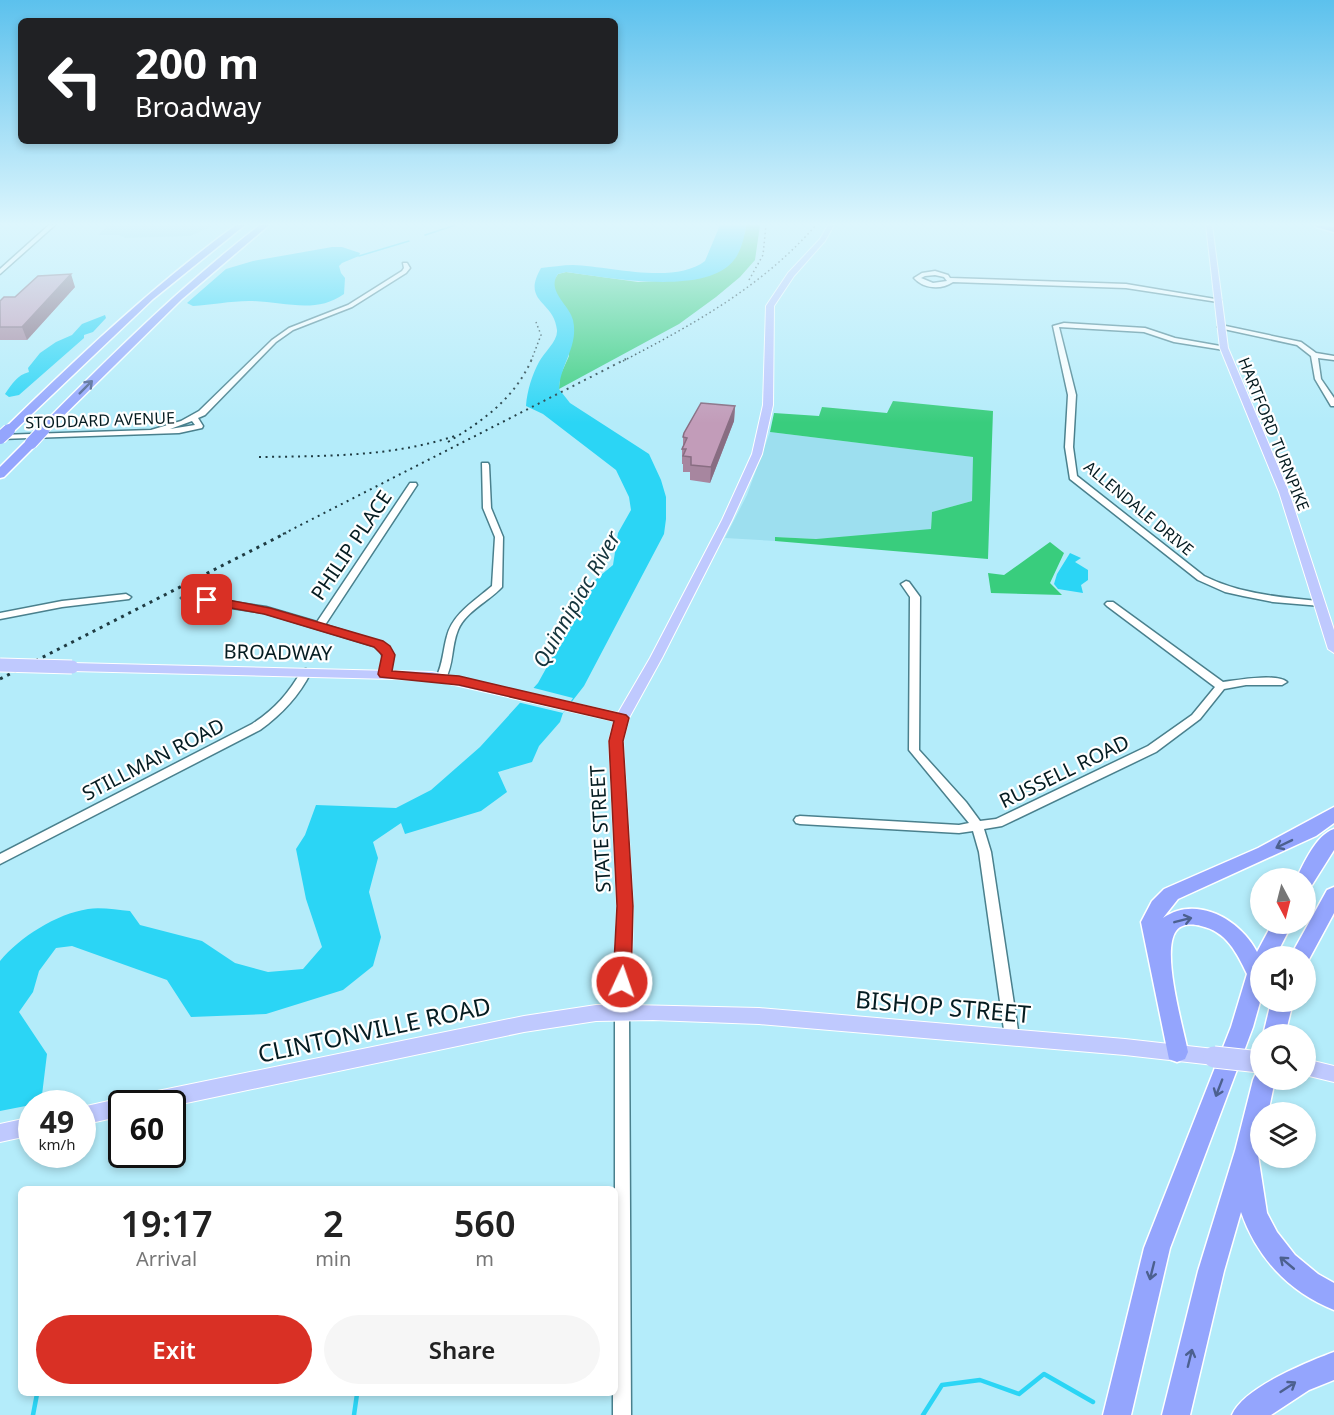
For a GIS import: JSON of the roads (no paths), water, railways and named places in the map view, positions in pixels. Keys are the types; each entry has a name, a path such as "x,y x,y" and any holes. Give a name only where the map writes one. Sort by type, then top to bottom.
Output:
{"highway":[{"path":"3,435 135,308 156,291"},
{"path":"0,474 183,291"},
{"path":"1187,1054 1158,965 1151,922 1159,907 1171,894 1283,844 1334,814"},
{"path":"1311,868 1334,836"},
{"path":"1306,946 1334,896"},
{"path":"1158,965 1165,929 1177,919 1193,917 1221,925 1238,938 1250,953"},
{"path":"1117,1415 1157,1248 1242,1027 1250,999"},
{"path":"1176,1415 1211,1271 1247,1151 1262,1090"},
{"path":"1247,1151 1254,1214 1274,1252 1319,1290 1334,1297"},
{"path":"1246,1415 1300,1379 1334,1366"}],"main road":[{"name":"STATE STREET","path":"622,1012 625,906 616,741 622,718 667,638 727,520 757,454 768,405 770,306 780,291"},
{"name":"HARTFORD TURNPIKE","path":"1217,291 1224,348 1284,492 1334,649"},
{"name":"BROADWAY","path":"0,665 385,674 441,678 622,718"},
{"name":"BISHOP STREET","path":"622,1012 759,1016 1012,1037 1250,1061"},
{"name":"CLINTONVILLE ROAD","path":"186,1094 560,1017 622,1012"},
{"path":"1316,1068 1334,1069"},
{"path":"1316,1070 1334,1074"},
{"path":"0,1133 18,1129"}],"street":[{"path":"151,432 194,418 274,341 291,329 350,306 374,291"},
{"path":"1159,291 1218,300"},
{"name":"ALLENDALE DRIVE","path":"1224,348 1174,340 1145,330 1056,326 1072,395 1069,447 1073,477 1201,578 1219,588 1236,593 1318,604"},
{"path":"1221,327 1299,343 1314,355 1334,358"},
{"path":"1314,355 1318,379 1334,404"},
{"name":"STODDARD AVENUE","path":"3,435 181,431 199,426 194,418"},
{"path":"441,678 446,670 454,628 470,610 497,587 500,537 487,508 485,465"},
{"name":"PHILIP PLACE","path":"319,626 413,484"},
{"path":"906,584 915,597 914,750 977,826 985,852 1012,1037"},
{"path":"0,616 74,602 126,597"},
{"path":"186,598 250,607 319,626 385,648 389,659 385,674"},
{"path":"1110,604 1221,686 1246,682 1282,682"},
{"name":"STILLMAN ROAD","path":"0,859 256,727 273,716 290,700 306,672"},
{"name":"RUSSELL ROAD","path":"800,820 959,829 998,823 1104,770 1152,749 1196,717 1221,686"},
{"name":"STATE STREET","path":"622,1012 622,1415"}],"water":[{"path":"201,291 344,291 344,294 333,300 310,305 249,301 193,306 187,303"},
{"path":"535,291 556,291 573,320 573,338 559,389 570,403 649,454 666,497 664,534 584,686 563,713 560,722 539,746 532,762 498,772 507,792 481,811 405,834 401,823 373,842 378,858 369,892 381,937 373,966 343,990 266,1014 191,1017 167,980 72,946 56,948 39,971 33,992 19,1012 47,1054 43,1090 18,1090 18,1107 0,1111 0,961 28,935 51,921 88,909 130,911 140,925 202,941 235,963 268,972 303,969 322,947 306,899 296,849 305,835 316,805 396,808 431,790 480,747 538,683 595,580 613,565 618,533 631,510 629,497 616,470 543,414 526,406 534,372 557,334 555,320"},
{"path":"105,315 106,318 93,332 84,335 84,338 19,395 9,397 5,394 18,378 29,372 28,368 40,353 72,335 82,324"},
{"path":"1070,553 1081,558 1075,562 1088,570 1088,580 1081,585 1083,593 1058,589 1054,584 1057,574"}],"waterway":[{"path":"923,1415 942,1385 980,1380 1019,1394 1044,1374 1093,1402"},
{"path":"33,1415 37,1396"},
{"path":"354,1415 357,1396"}],"railway":[{"path":"623,361 676,333 741,291"},
{"path":"531,361 541,335 536,322"},
{"path":"283,534 626,359"},
{"path":"448,442 497,407 516,386 531,361"},
{"path":"259,457 383,452 455,436"},
{"path":"0,679 286,533"}],"water label":[{"name":"Quinnipiac River","path":"576,599"}]}
